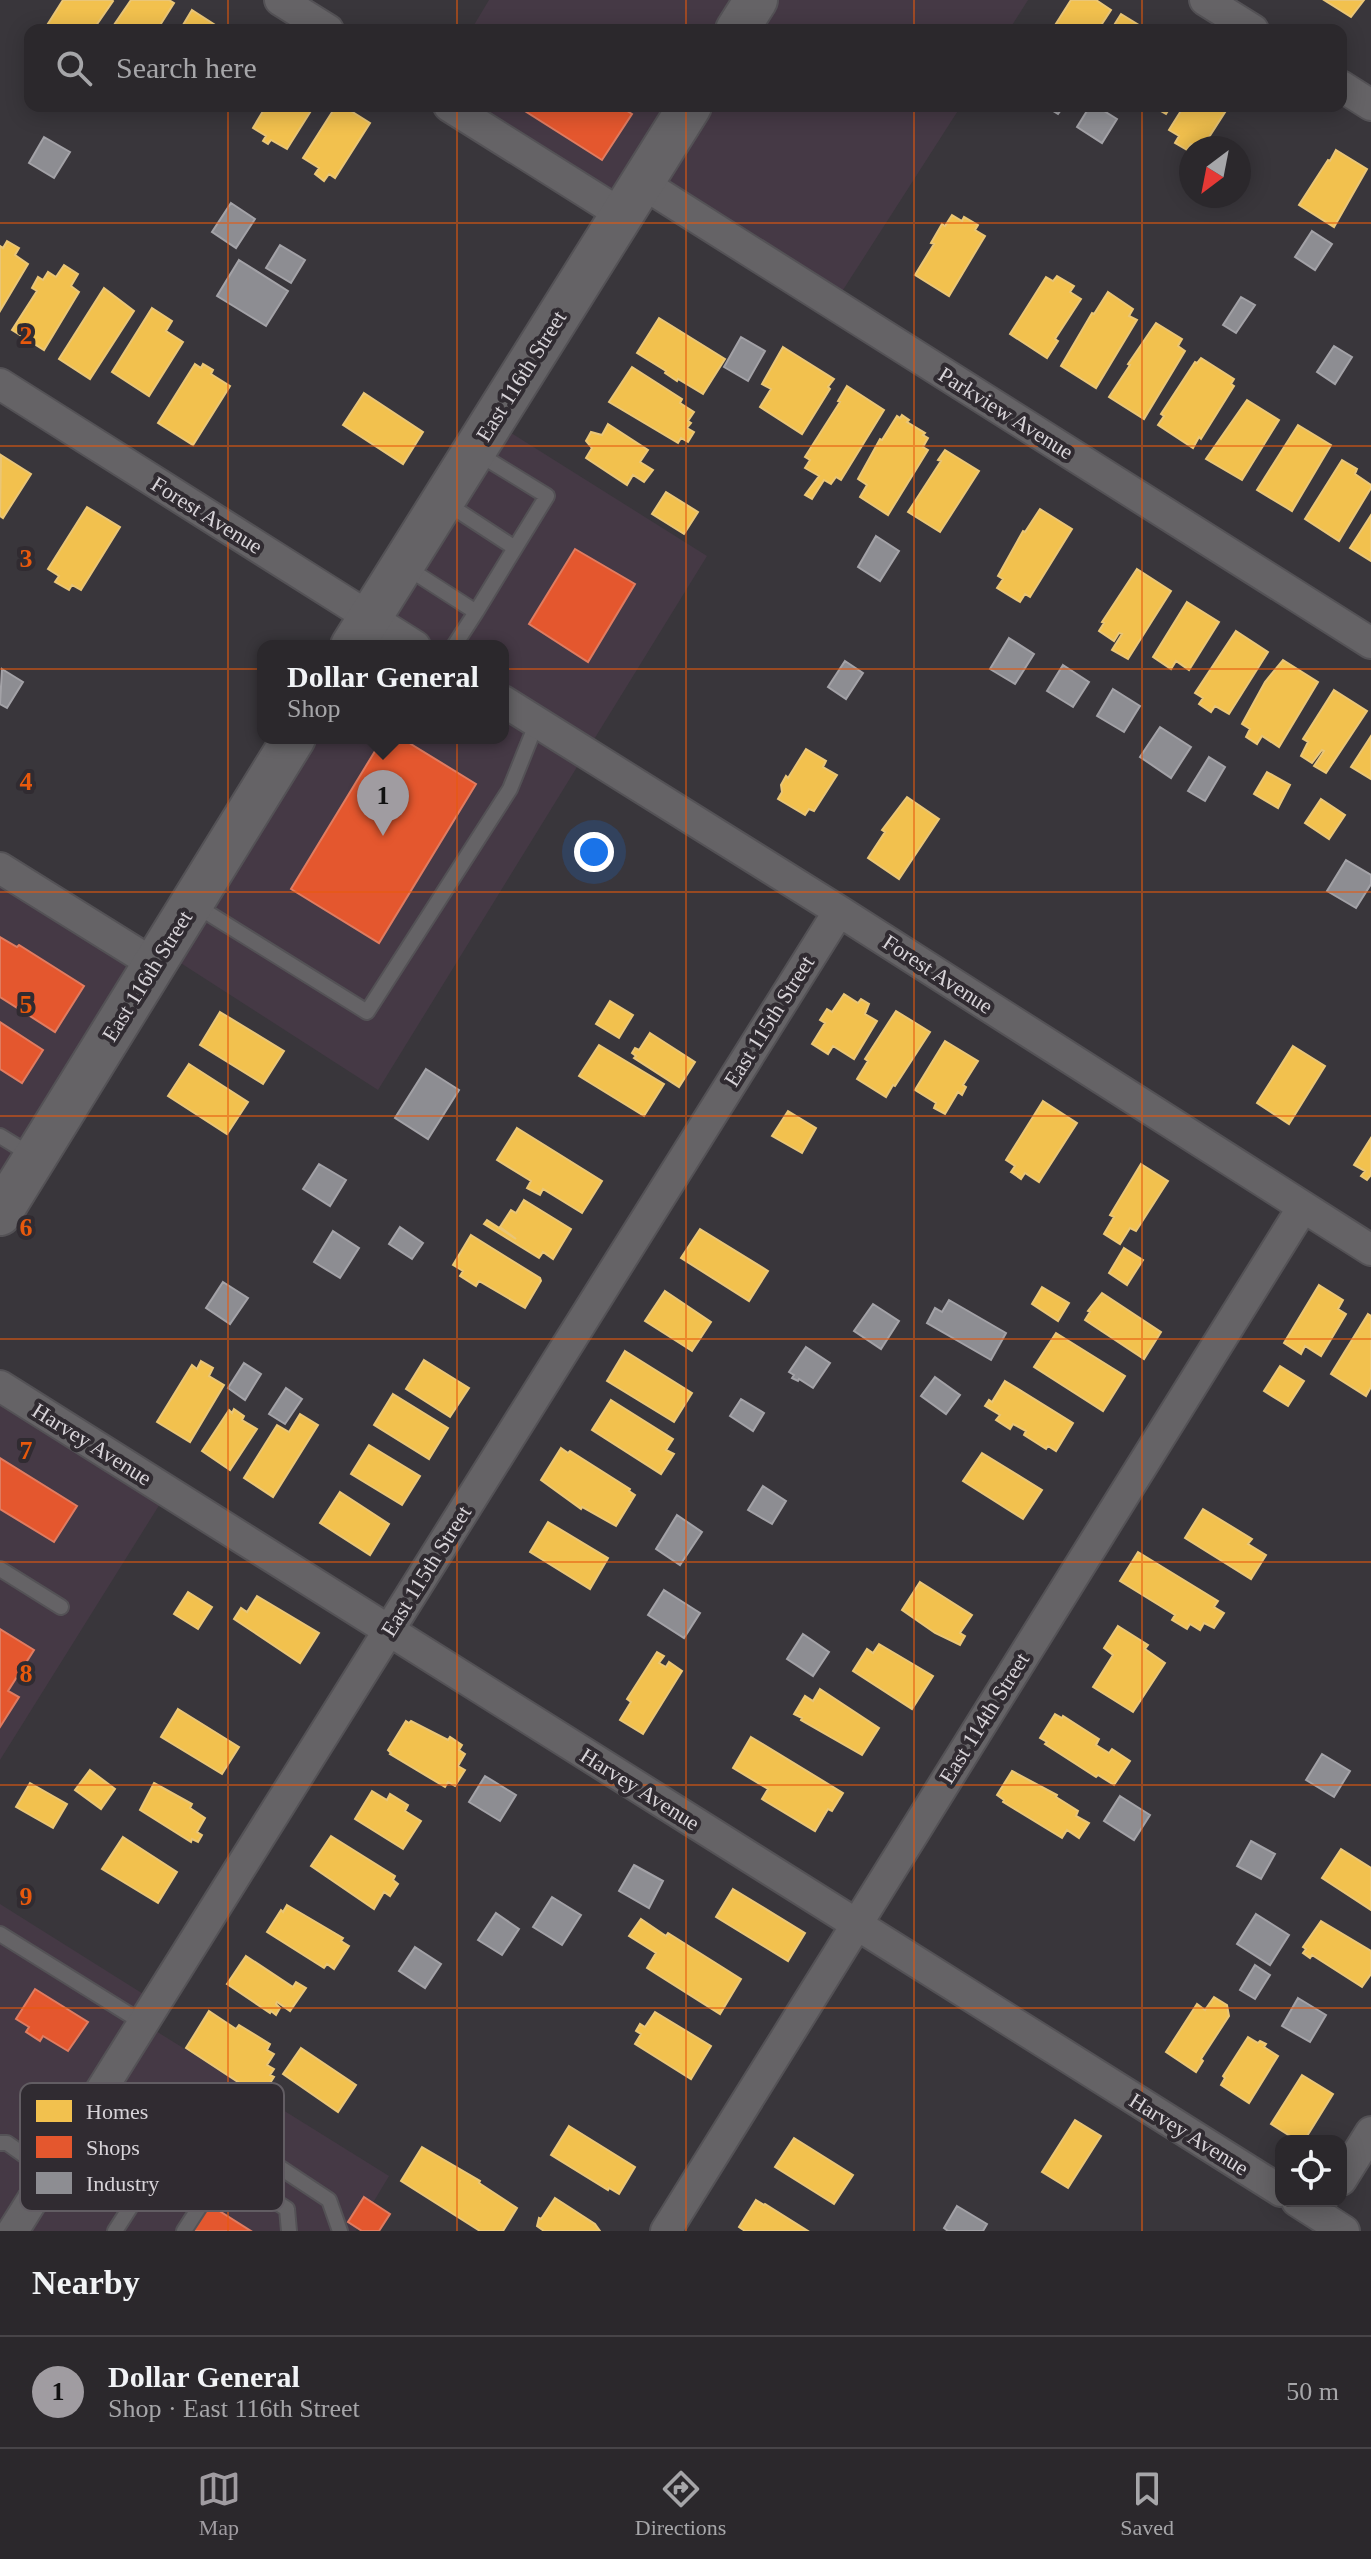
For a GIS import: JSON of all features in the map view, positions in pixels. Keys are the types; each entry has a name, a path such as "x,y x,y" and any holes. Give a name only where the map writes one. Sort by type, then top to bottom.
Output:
{"main road":[{"path":"741,24 756,0"},
{"name":"East 116th Street","path":"361,632 686,112"},
{"name":"East 116th Street","path":"0,1214 290,744"}],"street":[{"path":"280,0 318,24"},
{"path":"1205,0 1243,24"},
{"path":"1347,90 1371,105"},
{"name":"Parkview Avenue","path":"461,112 632,199 1371,643"},
{"name":"Forest Avenue","path":"0,384 361,632 392,640"},
{"name":"Forest Avenue","path":"509,705 1371,1250"},
{"path":"0,868 154,964"},
{"name":"East 115th Street","path":"105,2083 839,911"},
{"name":"East 114th Street","path":"666,2231 1303,1207"},
{"name":"Harvey Avenue","path":"0,1386 1275,2187"},
{"path":"1347,2170 1371,2132"},
{"name":"East 115th Street","path":"13,2231 25,2211"}],"lane":[{"path":"458,640 547,496 474,451"},
{"path":"443,501 515,548"},
{"path":"402,565 476,612"},
{"path":"192,903 367,1012 510,789 537,722"},
{"path":"0,1136 35,1158"},
{"path":"0,1569 61,1607"},
{"path":"0,1934 143,2023"},
{"path":"0,2143 7,2143 20,2152"},
{"path":"284,2170 329,2200 340,2231"},
{"path":"284,2207 287,2209 289,2231"},
{"path":"115,2231 128,2211"},
{"path":"184,2231 197,2211"}],"shaded area":[{"path":"489,0 1028,0 1013,24 475,24"},
{"path":"459,112 957,112 834,304 642,183 621,214"},
{"path":"492,421 707,556 378,1090 162,951 290,744 509,744 509,640 356,640"},
{"path":"0,868 154,964 0,1214"},
{"path":"0,1386 168,1491 0,1760"},
{"path":"0,1904 156,2002 143,2023 239,2083 20,2083 20,2211 284,2211 284,2111 389,2176 356,2231 0,2231"}],"building: Homes":[{"path":"63,0 113,1 97,24 48,24"},
{"path":"131,0 169,0 174,3 161,24 115,24"},
{"path":"1071,0 1096,0 1111,10 1102,24 1056,24"},
{"path":"1324,0 1364,0 1351,17"},
{"path":"192,10 214,24 184,24"},
{"path":"1121,14 1137,24 1115,24"},
{"path":"262,112 310,112 287,149 271,140 268,144 263,141 266,136 253,128"},
{"path":"332,112 353,112 370,123 335,178 329,174 324,181 315,174 319,168 303,158"},
{"path":"1180,112 1225,112 1210,136 1179,136 1169,130"},
{"path":"1336,150 1367,169 1334,227 1299,205"},
{"path":"952,215 962,221 964,217 978,225 975,230 985,236 949,296 915,275 942,224 945,226"},
{"path":"7,241 19,248 15,255 28,264 0,311 0,246 3,248"},
{"path":"64,265 78,274 71,286 79,292 44,350 12,330 37,291 32,288 38,277 43,280 48,272 56,277"},
{"path":"1057,276 1074,286 1070,292 1081,299 1055,339 1058,341 1047,358 1010,334 1046,277 1053,281"},
{"path":"104,288 134,311 90,379 59,359"},
{"path":"1108,292 1133,309 1129,316 1137,320 1096,388 1061,366"},
{"path":"152,308 172,321 166,331 183,342 149,396 112,372"},
{"path":"659,318 725,359 703,394 677,381 637,353"},
{"path":"1156,323 1182,339 1178,346 1185,351 1144,419 1109,397"},
{"path":"783,347 834,379 802,434 760,407 771,389 762,384"},
{"path":"1201,358 1234,379 1231,384 1234,386 1193,448 1158,425 1164,416 1161,414 1195,362"},
{"path":"195,364 201,368 203,364 213,370 211,374 230,386 193,445 158,423"},
{"path":"632,367 682,399 680,403 694,412 688,421 691,423 687,428 694,432 688,442 681,438 678,443 609,402"},
{"path":"847,386 884,410 841,480 836,477 831,484 824,480 812,499 805,495 819,476 805,468 810,460 805,457"},
{"path":"364,393 423,432 403,464 343,425"},
{"path":"1247,400 1279,420 1242,480 1206,459"},
{"path":"902,415 909,420 907,422 925,433 923,435 928,438 923,447 928,450 888,515 860,497 867,485 858,479 880,439 897,416 900,418"},
{"path":"608,424 648,450 640,462 653,470 644,482 633,475 627,485 586,458 592,448 586,441 591,432 602,435"},
{"path":"1298,425 1331,445 1292,511 1257,490"},
{"path":"945,450 979,471 940,532 908,512"},
{"path":"1,455 31,474 3,518 0,516"},
{"path":"1342,460 1357,469 1355,474 1371,488 1339,541 1305,519"},
{"path":"666,492 698,512 684,534 652,514"},
{"path":"87,507 120,527 81,590 72,585 69,590 55,582 59,576 48,569"},
{"path":"1040,509 1072,529 1030,597 1025,594 1020,602 997,588 1003,579 998,576 1023,531"},
{"path":"1371,515 1371,561 1350,548"},
{"path":"1137,569 1171,591 1128,659 1112,650 1122,634 1119,633 1114,641 1099,631"},
{"path":"1187,602 1219,622 1189,670 1176,661 1171,669 1153,657"},
{"path":"1236,631 1268,652 1229,714 1215,706 1211,712 1199,704 1203,698 1195,693"},
{"path":"1283,660 1318,682 1279,747 1262,736 1257,744 1246,737 1250,729 1242,724 1265,682"},
{"path":"1334,690 1367,711 1326,773 1314,766 1324,751 1312,763 1301,756 1308,742 1303,739"},
{"path":"1371,736 1371,779 1351,767"},
{"path":"806,749 826,761 823,767 837,775 814,811 809,809 805,815 778,799 786,776 788,778"},
{"path":"1267,772 1290,785 1278,808 1254,794"},
{"path":"907,797 939,819 899,879 868,858 885,832 882,830"},
{"path":"1321,799 1345,815 1329,839 1305,823"},
{"path":"844,994 858,1003 861,999 869,1004 865,1014 877,1021 854,1059 833,1046 828,1054 812,1044 825,1023 820,1020 827,1009 832,1012"},
{"path":"610,1001 633,1015 619,1038 596,1024"},
{"path":"896,1011 930,1032 886,1097 857,1079 868,1061 865,1059"},
{"path":"220,1012 284,1051 263,1084 200,1045"},
{"path":"650,1033 695,1062 679,1087 634,1058 636,1056 632,1053 635,1048 639,1050"},
{"path":"945,1041 978,1061 963,1085 966,1087 962,1095 958,1092 945,1114 934,1108 936,1103 915,1090"},
{"path":"599,1045 664,1084 644,1116 579,1076"},
{"path":"1293,1046 1325,1066 1289,1124 1257,1103"},
{"path":"189,1064 248,1102 227,1134 168,1096"},
{"path":"1043,1101 1077,1123 1039,1182 1025,1173 1021,1179 1011,1172 1015,1166 1006,1160"},
{"path":"788,1111 816,1128 802,1153 772,1136"},
{"path":"517,1128 602,1181 582,1213 543,1189 540,1195 527,1188 531,1181 497,1160"},
{"path":"1371,1138 1371,1175 1367,1180 1361,1176 1365,1171 1354,1165"},
{"path":"1141,1164 1168,1181 1136,1231 1130,1228 1120,1244 1104,1234 1114,1217 1110,1215"},
{"path":"524,1200 571,1229 553,1259 543,1252 539,1258 484,1224 487,1220 516,1239 500,1227 511,1210 516,1213"},
{"path":"700,1229 768,1271 749,1301 681,1258"},
{"path":"471,1235 540,1278 525,1308 479,1281 476,1286 460,1276 463,1271 453,1265"},
{"path":"1124,1248 1143,1260 1127,1285 1109,1273"},
{"path":"1319,1285 1343,1300 1338,1309 1346,1314 1321,1356 1305,1346 1301,1354 1284,1343"},
{"path":"1042,1287 1069,1303 1058,1321 1032,1304"},
{"path":"665,1291 711,1322 692,1351 645,1321"},
{"path":"1102,1293 1161,1332 1144,1359 1085,1320"},
{"path":"1368,1314 1371,1316 1371,1387 1366,1396 1331,1374"},
{"path":"1056,1333 1125,1376 1103,1411 1034,1367"},
{"path":"625,1351 692,1393 674,1422 607,1381"},
{"path":"424,1360 469,1388 450,1417 406,1389"},
{"path":"201,1361 213,1368 209,1376 224,1385 190,1442 157,1422 192,1365 197,1369"},
{"path":"1280,1366 1304,1381 1288,1406 1264,1391"},
{"path":"1005,1381 1073,1423 1056,1451 1048,1446 1046,1449 1013,1424 1010,1429 996,1420 1000,1415 985,1406 989,1400 992,1402"},
{"path":"393,1394 448,1428 429,1459 374,1425"},
{"path":"611,1400 673,1439 666,1450 674,1454 661,1474 592,1430"},
{"path":"234,1409 244,1416 242,1420 257,1429 230,1470 202,1451 229,1410 232,1413"},
{"path":"300,1414 318,1425 273,1497 244,1478 277,1425 289,1432"},
{"path":"369,1445 420,1476 402,1505 351,1474"},
{"path":"561,1448 635,1495 616,1526 581,1509 541,1480"},
{"path":"982,1453 1042,1490 1023,1519 963,1481"},
{"path":"340,1492 389,1524 370,1555 320,1523"},
{"path":"1203,1509 1252,1539 1248,1544 1266,1555 1251,1579 1185,1538"},
{"path":"548,1522 608,1558 590,1589 530,1552"},
{"path":"1138,1552 1218,1601 1214,1607 1224,1613 1214,1628 1204,1623 1200,1630 1190,1624 1187,1629 1172,1620 1175,1615 1120,1581"},
{"path":"920,1582 972,1615 960,1633 965,1636 960,1645 935,1633 902,1610"},
{"path":"188,1592 212,1607 198,1629 174,1614"},
{"path":"257,1596 319,1633 300,1663 234,1619 241,1608 247,1612"},
{"path":"1118,1626 1148,1645 1145,1649 1165,1663 1133,1712 1093,1687 1113,1655 1104,1648"},
{"path":"879,1644 933,1676 912,1709 853,1671 867,1649 873,1653"},
{"path":"657,1652 664,1656 659,1663 666,1667 669,1662 682,1671 643,1734 620,1720 631,1702 627,1699"},
{"path":"820,1689 879,1728 862,1755 794,1714 805,1696 813,1701"},
{"path":"178,1709 239,1747 222,1774 161,1737"},
{"path":"1055,1714 1099,1739 1096,1745 1109,1753 1112,1749 1130,1761 1114,1785 1098,1775 1096,1777 1040,1738"},
{"path":"406,1721 448,1740 450,1737 462,1745 459,1750 465,1754 458,1766 465,1770 455,1786 448,1782 445,1787 390,1754 388,1750"},
{"path":"751,1737 843,1793 832,1811 828,1809 815,1831 762,1799 768,1789 733,1768"},
{"path":"90,1770 115,1789 101,1809 75,1790"},
{"path":"1012,1771 1057,1795 1078,1811 1076,1816 1089,1823 1079,1838 1067,1830 1062,1838 1003,1802 997,1795"},
{"path":"30,1783 67,1804 53,1828 16,1807"},
{"path":"154,1783 192,1804 190,1808 205,1818 197,1832 202,1835 198,1842 192,1839 191,1842 140,1810"},
{"path":"372,1791 387,1800 390,1794 408,1805 405,1811 421,1821 403,1849 355,1819"},
{"path":"331,1836 395,1876 393,1880 398,1884 390,1896 384,1892 374,1909 311,1866"},
{"path":"123,1837 177,1872 158,1903 102,1869"},
{"path":"1341,1849 1371,1868 1371,1910 1322,1878"},
{"path":"733,1889 805,1933 788,1961 716,1917"},
{"path":"287,1905 343,1938 341,1941 349,1946 334,1969 327,1964 324,1968 267,1932"},
{"path":"641,1919 741,1979 720,2014 647,1968 656,1953 629,1936"},
{"path":"1321,1921 1371,1951 1371,1974 1362,1987 1312,1955 1310,1958 1303,1953 1306,1949 1303,1947"},
{"path":"246,1956 293,1987 296,1982 306,1988 290,2011 277,2002 280,2008 276,2015 270,2013 227,1984"},
{"path":"1214,1997 1227,2005 1229,2016 1196,2072 1166,2052 1197,2004 1205,2010"},
{"path":"209,2011 236,2029 239,2025 270,2044 267,2050 274,2054 267,2065 274,2069 270,2075 274,2077 270,2083 240,2083 186,2048"},
{"path":"655,2012 711,2046 691,2079 635,2044 641,2034 636,2031 640,2024 645,2027"},
{"path":"1248,2037 1266,2044 1264,2047 1278,2056 1249,2103 1221,2085 1223,2076"},
{"path":"301,2048 356,2085 338,2112 283,2074"},
{"path":"1302,2075 1333,2094 1308,2135 1288,2135 1271,2124"},
{"path":"1075,2120 1101,2136 1068,2188 1042,2172"},
{"path":"569,2126 635,2167 619,2194 551,2155"},
{"path":"794,2138 853,2175 834,2204 775,2167"},
{"path":"422,2147 480,2181 517,2208 503,2231 480,2231 401,2181"},
{"path":"555,2198 595,2224 600,2231 544,2231 537,2226 539,2218"},
{"path":"756,2200 808,2231 745,2231 739,2227"}],"building: Shops":[{"path":"526,112 632,114 602,160"},
{"path":"575,549 635,584 588,662 529,624"},
{"path":"379,744 411,744 476,784 379,943 291,889"},
{"path":"0,937 17,947 19,945 84,986 55,1032 0,997"},
{"path":"0,1022 43,1050 22,1083 0,1069"},
{"path":"0,1458 77,1506 54,1542 0,1509"},
{"path":"0,1629 34,1650 8,1691 19,1697 0,1727"},
{"path":"35,1989 88,2022 68,2051 43,2036 40,2041 26,2032 29,2027 16,2019"},
{"path":"364,2197 390,2214 379,2231 362,2231 348,2222"},
{"path":"206,2211 219,2211 251,2231 193,2231"}],"building: Industry":[{"path":"1086,112 1106,112 1117,119 1102,143 1077,127"},
{"path":"44,137 70,152 54,178 29,163"},
{"path":"231,203 255,219 236,248 212,232"},
{"path":"1312,231 1332,244 1315,270 1295,257"},
{"path":"280,245 305,260 291,283 266,268"},
{"path":"239,260 288,291 266,326 217,296"},
{"path":"1241,297 1255,305 1236,333 1223,325"},
{"path":"741,337 765,351 748,381 724,367"},
{"path":"1334,346 1352,357 1335,384 1317,372"},
{"path":"876,536 899,551 880,581 858,567"},
{"path":"1009,638 1034,654 1015,684 990,669"},
{"path":"845,661 863,673 846,699 828,687"},
{"path":"1063,665 1089,682 1073,707 1047,691"},
{"path":"2,669 23,682 7,708 0,704"},
{"path":"1113,689 1140,706 1124,732 1097,716"},
{"path":"1160,727 1191,747 1171,778 1140,757"},
{"path":"1209,757 1225,767 1205,801 1188,791"},
{"path":"1346,860 1371,875 1371,884 1356,908 1327,891"},
{"path":"426,1069 459,1090 428,1139 395,1118"},
{"path":"319,1164 346,1180 330,1206 303,1189"},
{"path":"400,1227 423,1243 412,1259 389,1244"},
{"path":"333,1231 359,1248 340,1278 314,1262"},
{"path":"223,1282 248,1298 230,1324 206,1308"},
{"path":"949,1300 1006,1333 991,1360 927,1323 935,1308 942,1312"},
{"path":"873,1304 899,1321 881,1349 854,1331"},
{"path":"806,1347 830,1363 813,1388 792,1378 794,1375 789,1372"},
{"path":"244,1363 261,1374 245,1400 228,1388"},
{"path":"935,1377 960,1395 946,1414 921,1396"},
{"path":"286,1388 302,1399 285,1424 269,1414"},
{"path":"741,1399 764,1413 753,1431 730,1416"},
{"path":"763,1486 786,1501 772,1524 748,1510"},
{"path":"677,1515 702,1532 680,1565 656,1549"},
{"path":"664,1590 700,1613 684,1638 648,1615"},
{"path":"803,1634 829,1652 813,1676 787,1659"},
{"path":"1322,1754 1350,1771 1334,1797 1306,1780"},
{"path":"485,1776 516,1795 500,1821 469,1802"},
{"path":"1120,1796 1150,1815 1134,1840 1104,1821"},
{"path":"1251,1841 1275,1854 1261,1879 1237,1866"},
{"path":"634,1865 663,1881 649,1908 619,1891"},
{"path":"552,1897 581,1915 562,1945 533,1927"},
{"path":"496,1913 519,1929 502,1955 478,1940"},
{"path":"1256,1914 1289,1935 1270,1965 1237,1944"},
{"path":"415,1947 441,1964 425,1988 399,1971"},
{"path":"1255,1965 1270,1975 1255,1999 1240,1990"},
{"path":"1298,1998 1326,2015 1310,2042 1282,2026"},
{"path":"957,2206 987,2224 983,2231 948,2231 944,2228"}],"place":[{"name":"Dollar General","path":"383,836"}]}
